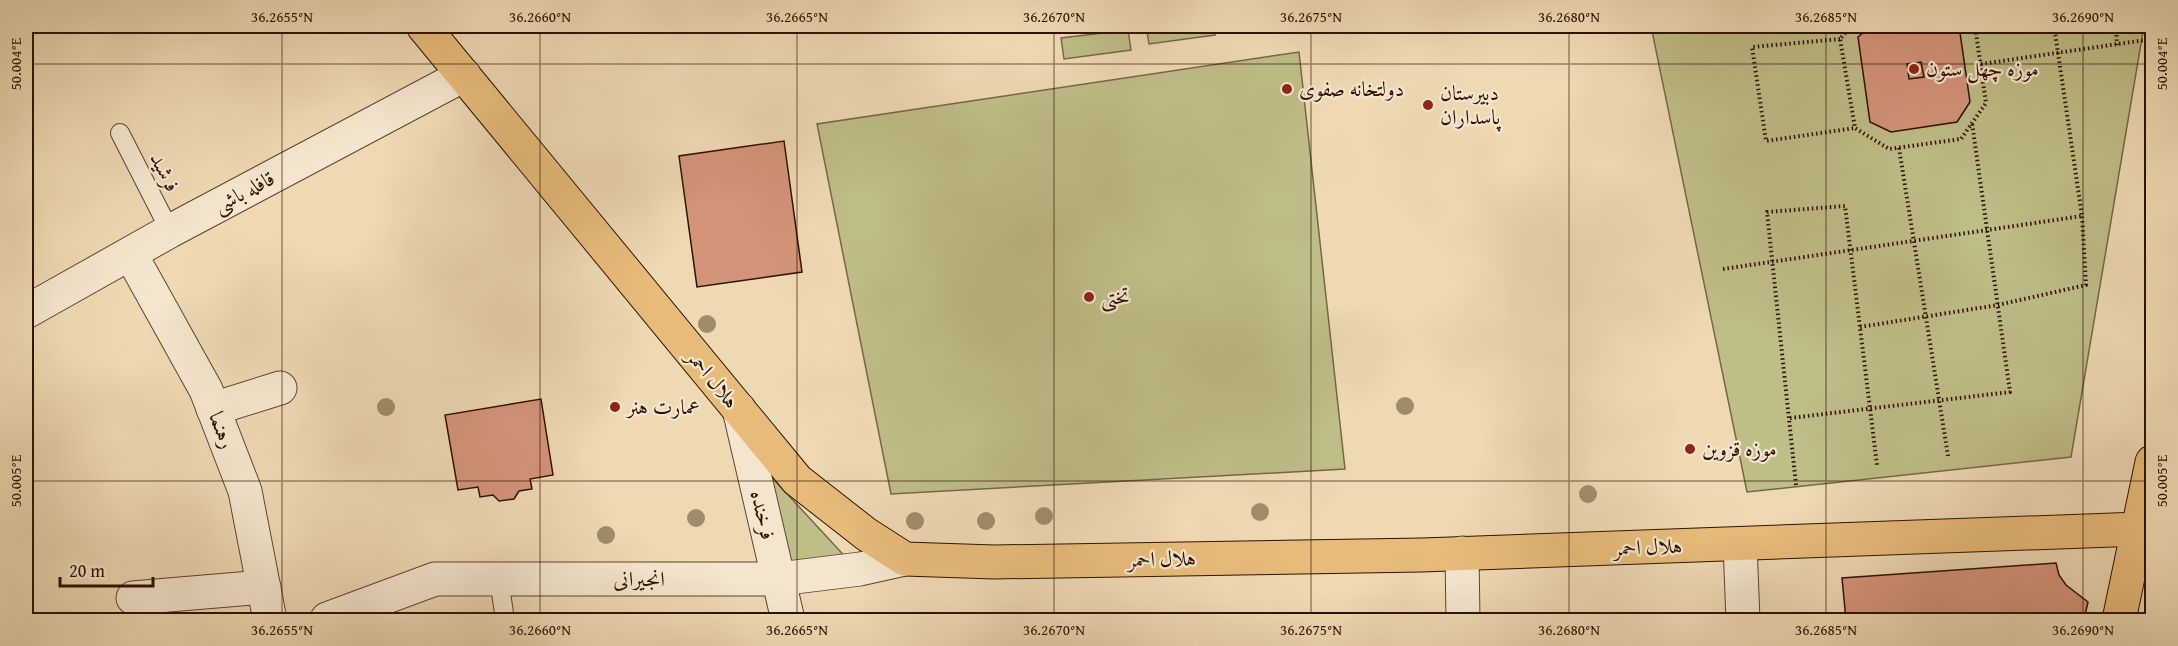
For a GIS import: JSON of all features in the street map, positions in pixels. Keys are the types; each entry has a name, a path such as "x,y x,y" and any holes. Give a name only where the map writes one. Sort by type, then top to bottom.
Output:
{"main road":[{"name":"هلال احمر","path":"423,26 797,480 866,534 905,559 994,562 1461,553 2146,530"},
{"path":"2119,621 2146,530 2152,462"}],"street":[{"name":"قافله باشی","path":"26,312 170,231 465,75"},
{"name":"رهنما","path":"131,255 206,390 245,491 270,621"},
{"path":"213,409 280,388"},
{"name":"فرخنده","path":"739,410 788,621"},
{"path":"1740,544 1743,621"},
{"path":"1461,553 1463,621"},
{"name":"انجیرانی","path":"323,620 435,579 779,579 860,569 905,559"},
{"path":"133,598 264,587"}],"lane":[{"name":"فرشید","path":"120,133 170,231"},
{"path":"499,579 505,621"}],"path":[{"path":"1851,26 1840,39 1752,47 1766,141 1855,128 1888,150 1960,139 1986,103 1975,26"},
{"path":"1860,327 1998,305 2086,285 2082,216 2054,26"},
{"path":"2116,26 2117,45"},
{"path":"1840,39 1855,128"},
{"path":"1981,64 2152,39"},
{"path":"1790,418 2010,392 1972,123"},
{"path":"1899,148 1948,456"},
{"path":"1796,485 1767,212 1845,206 1877,465"},
{"path":"1723,269 1914,243 2082,216"}],"shaded area":[{"path":"1146,26 1214,26 1215,35 1149,44"},
{"path":"1730,26 2144,26 2071,457 1747,492 1652,31"},
{"path":"1128,30 1131,50 1064,59 1061,38"},
{"name":"تختی","path":"1299,52 1345,469 891,494 817,124"},
{"path":"766,471 851,563 794,565 788,557"}],"building":[{"name":"موزه چهل ستون","path":"1871,26 1959,26 1970,102 1957,122 1891,132 1870,122 1858,37"},
{"path":"1921,62 1924,77 1909,79 1907,64"},
{"path":"784,141 802,272 697,287 679,156"},
{"path":"541,399 553,475 530,479 532,489 519,491 514,499 499,501 493,495 480,497 478,487 458,490 445,415"},
{"path":"2056,563 2059,575 2066,585 2088,602 2084,620 1846,620 1842,578"}],"place":[{"name":"موزه چهل ستون","path":"1914,69"},
{"name":"دولتخانه صفوی","path":"1287,89"},
{"name":"دبیرستان پاسداران","path":"1428,105"},
{"name":"تختی","path":"1089,297"},
{"name":"عمارت هنر","path":"615,407"},
{"name":"موزه قزوین","path":"1690,449"}]}
